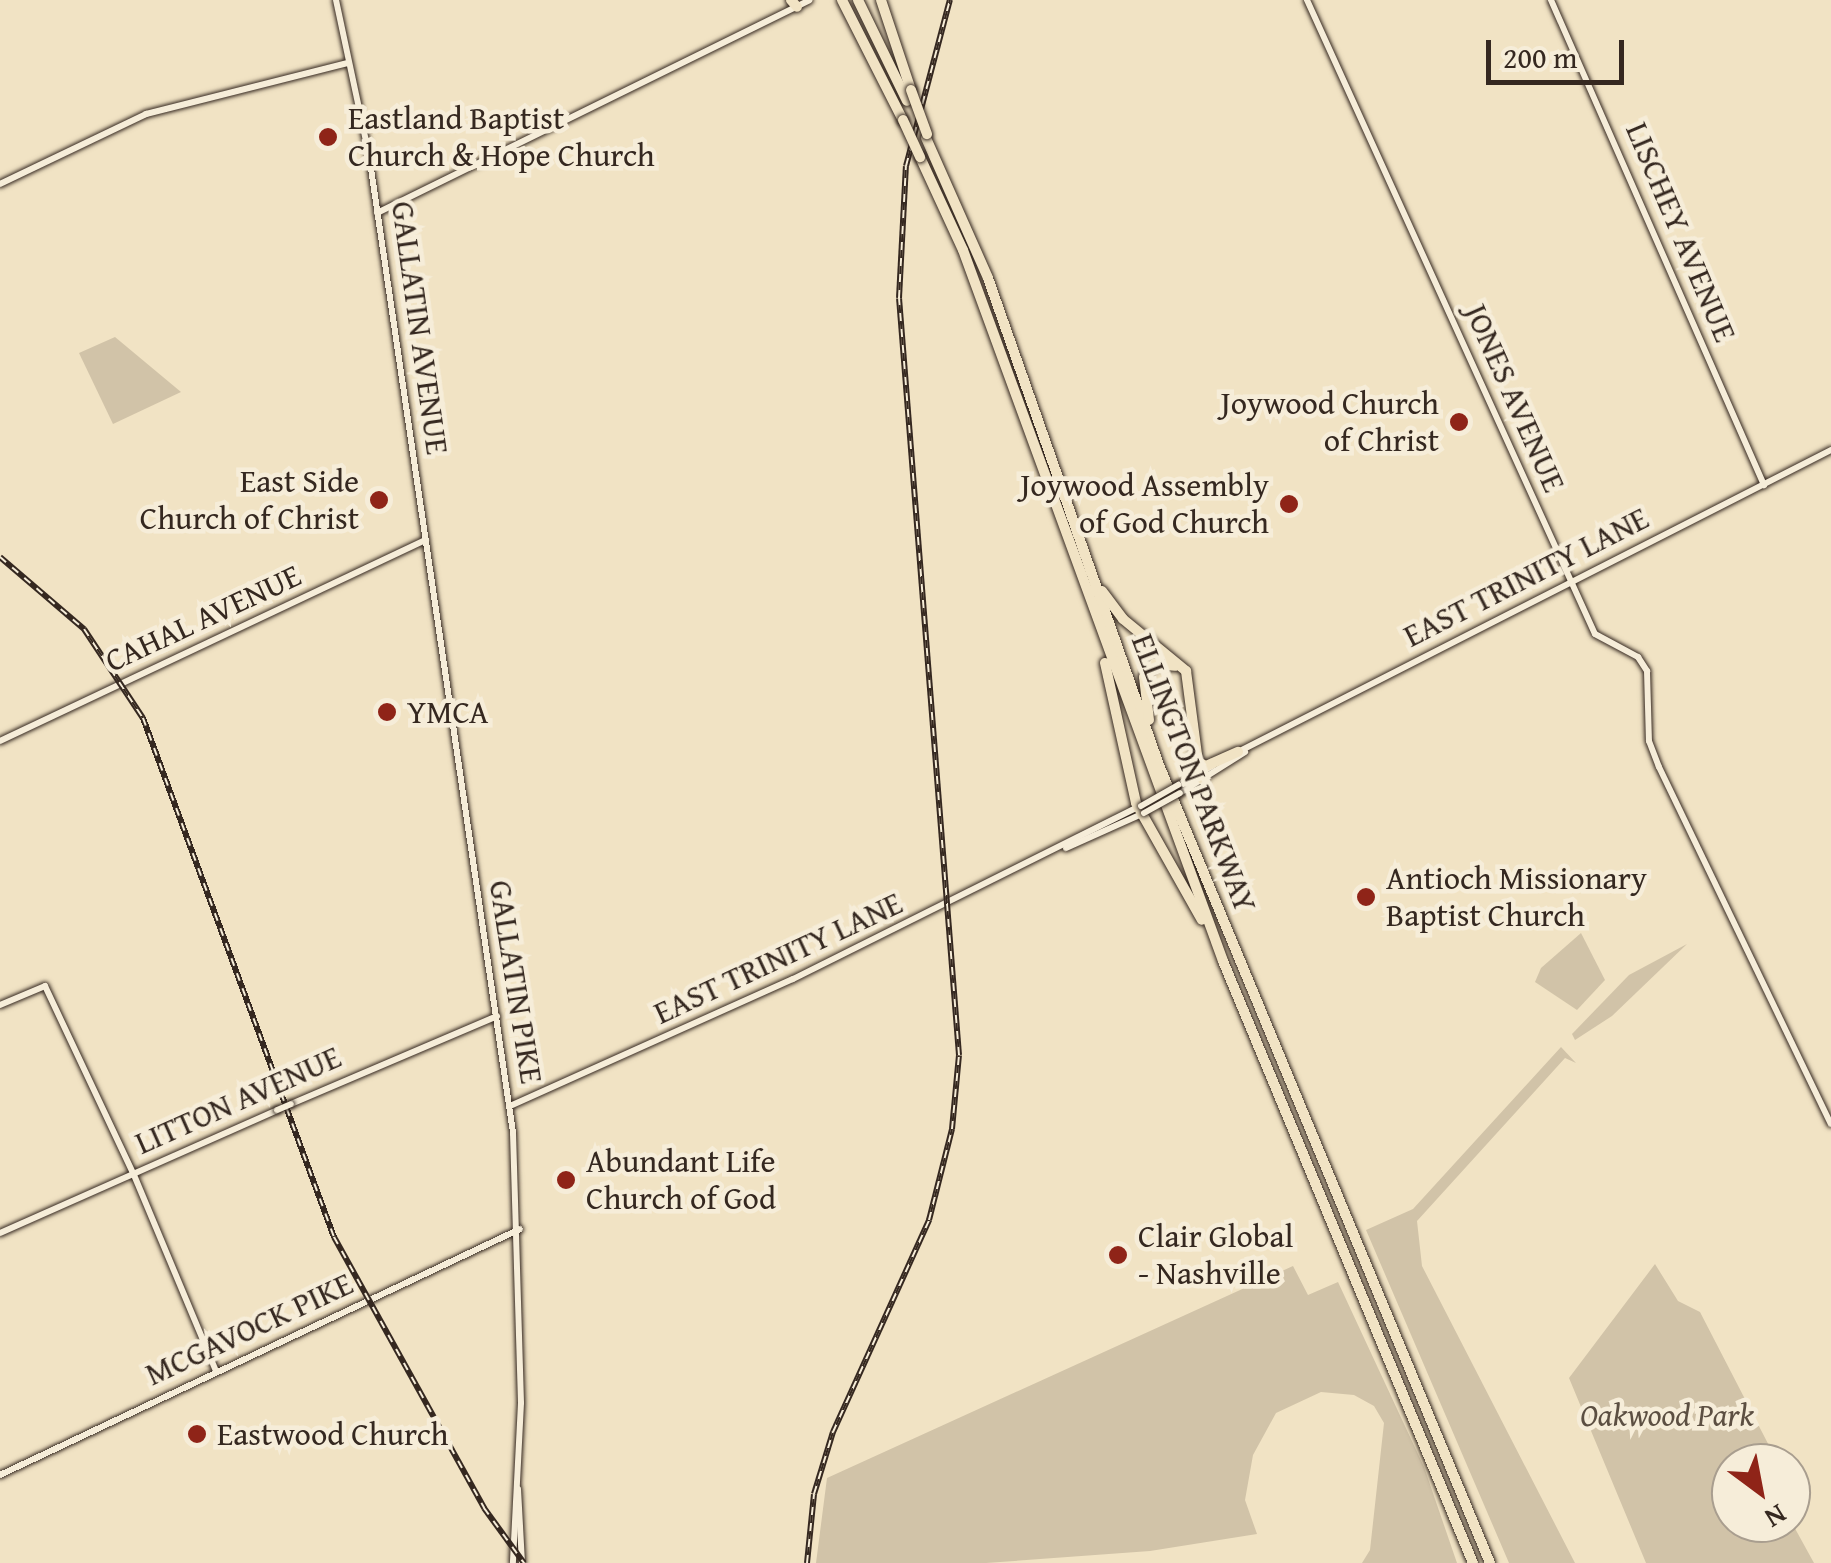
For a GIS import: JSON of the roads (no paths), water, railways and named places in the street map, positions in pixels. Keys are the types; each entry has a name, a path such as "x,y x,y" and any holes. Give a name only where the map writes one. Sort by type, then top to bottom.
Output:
{"highway":[{"path":"858,0 909,96"},
{"path":"881,0 909,96"},
{"name":"ELLINGTON PARKWAY","path":"842,1 963,250 1223,961 1470,1563"},
{"name":"ELLINGTON PARKWAY","path":"909,96 988,278 1159,765 1493,1563"},
{"path":"1093,578 1123,619 1186,671 1200,772"},
{"path":"1101,636 1141,810 1223,961"},
{"path":"1159,765 1144,677 1162,661 1182,674 1188,750 1200,772"},
{"path":"1200,772 1241,752"}],"street":[{"name":"GALLATIN AVENUE","path":"336,0 378,213 418,487"},
{"name":"JONES AVENUE","path":"1307,0 1594,634 1638,656 1648,671 1649,742 1659,767 1831,1124"},
{"name":"LISCHEY AVENUE","path":"1551,0 1764,485"},
{"path":"378,213 799,2"},
{"path":"0,184 146,114 348,62"},
{"name":"EAST TRINITY LANE","path":"510,1106 660,1042 1065,848 1179,789 1200,772 1831,450"},
{"name":"GALLATIN PIKE","path":"418,487 510,1106 520,1230 518,1488 513,1563"},
{"name":"CAHAL AVENUE","path":"0,741 426,540"},
{"path":"0,1005 44,986 134,1174 216,1371"},
{"name":"LITTON AVENUE","path":"0,1232 497,1016"},
{"name":"MCGAVOCK PIKE","path":"0,1475 520,1230"},
{"name":"GALLATIN PIKE","path":"518,1488 522,1563"}],"railway":[{"path":"807,1563 814,1494 833,1432 929,1220 952,1129 959,1055 899,298 906,166 950,0"},
{"path":"0,557 84,629 143,718 334,1237 484,1508 524,1563"}],"place":[{"name":"Eastland Baptist Church & Hope Church","path":"328,137"},
{"name":"Joywood Church of Christ","path":"1459,422"},
{"name":"East Side Church of Christ","path":"379,500"},
{"name":"Joywood Assembly of God Church","path":"1289,504"},
{"name":"YMCA","path":"387,712"},
{"name":"Antioch Missionary Baptist Church","path":"1366,897"},
{"name":"Abundant Life Church of God","path":"566,1180"},
{"name":"Clair Global - Nashville","path":"1118,1255"},
{"name":"Eastwood Church","path":"197,1434"}],"park label":[{"name":"Oakwood Park","path":"1667,1415"}]}
